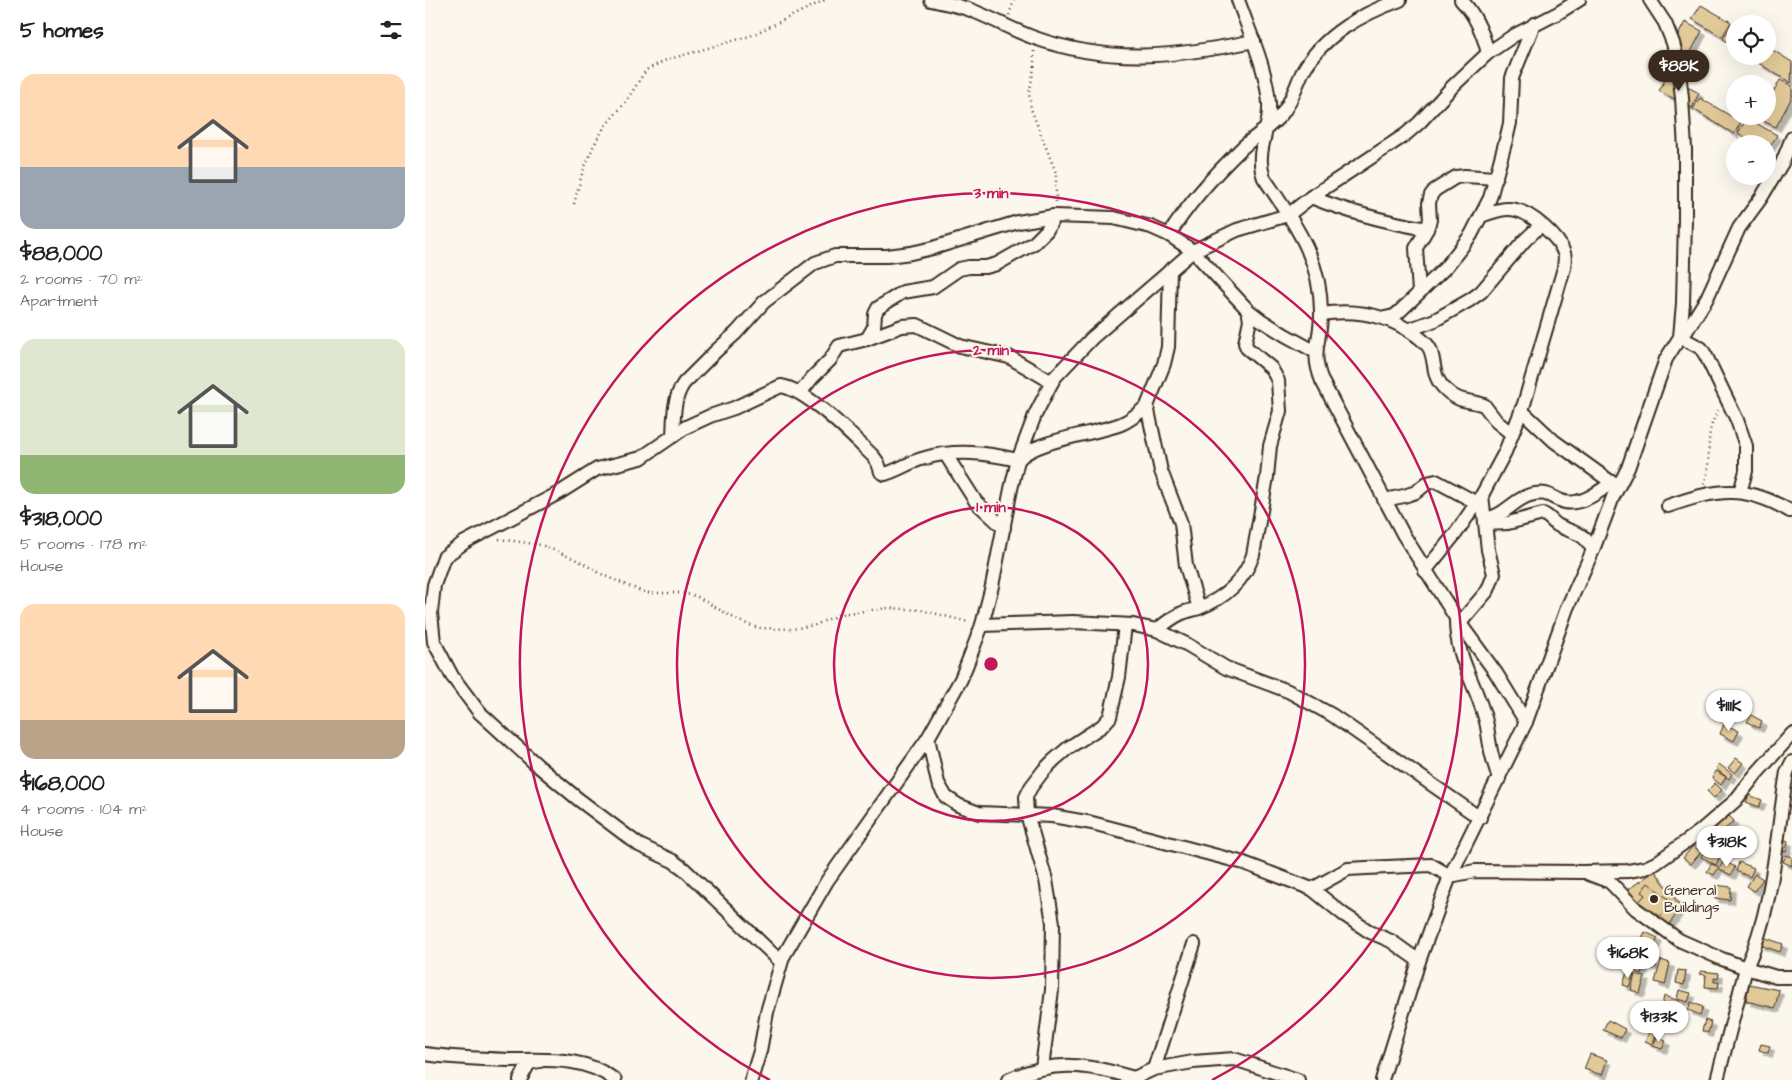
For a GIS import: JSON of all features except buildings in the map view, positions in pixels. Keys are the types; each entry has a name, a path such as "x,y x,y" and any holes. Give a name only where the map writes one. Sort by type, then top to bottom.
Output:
{"street":[{"path":"931,0 968,9 1031,37 1099,54 1135,57 1166,55 1254,41"},
{"path":"1238,0 1254,41 1266,84 1269,105 1267,129 1259,158 1261,170 1264,178 1306,243 1315,271 1321,314 1316,366 1322,381 1403,534 1425,571 1496,673 1526,722"},
{"path":"1169,235 1191,201 1243,148 1267,129 1283,113 1301,74 1315,53 1355,20 1367,13 1400,0"},
{"path":"1461,0 1477,23 1488,53"},
{"path":"1558,13 1565,0"},
{"path":"751,1080 760,1051 767,1012 781,962 827,880 928,738 961,679 982,625 1018,460 1035,415 1052,382 1092,338 1193,251 1237,230 1289,215 1311,197 1405,135 1488,53 1579,0"},
{"path":"1382,1080 1419,961 1450,876 1526,722 1567,608 1593,550 1616,484 1628,468 1665,359 1680,338 1683,303 1685,149 1682,98 1678,63 1673,43 1665,23 1649,0"},
{"path":"1385,318 1398,313 1445,268 1471,235 1481,216 1490,198 1510,123 1512,78 1535,24"},
{"path":"1740,492 1747,471 1746,446 1737,420 1707,356 1701,348 1682,338 1707,298 1739,228 1761,198 1782,163 1792,138"},
{"path":"1419,292 1416,248 1430,220 1429,203 1431,195 1435,190 1456,177 1496,178"},
{"path":"1311,197 1332,206 1374,219 1427,229"},
{"path":"1425,571 1456,533 1480,499 1498,468 1521,410 1564,268 1565,254 1560,244 1526,213 1515,210 1503,210 1481,216"},
{"path":"867,339 875,327 875,314 878,308 884,304 903,292 933,287 959,270 997,264 1034,243 1047,230 1054,216"},
{"path":"673,436 675,406 681,388 685,383 716,350 736,333 764,302 815,263 835,256 887,256 911,253 1018,222 1054,216 1114,218 1151,227 1169,235 1193,251 1248,310 1271,328 1316,352"},
{"path":"1408,330 1435,320 1471,300 1481,292 1525,240 1541,225"},
{"path":"1018,460 1024,453 1045,445 1121,424 1134,418 1147,406 1168,347 1170,270"},
{"path":"1157,630 1179,614 1199,608 1226,594 1249,567 1253,555 1267,477 1270,446 1279,418 1279,391 1271,368 1247,348 1245,344 1250,320 1248,310"},
{"path":"1321,314 1352,312 1385,318 1408,330 1426,343 1431,351 1434,372 1445,390 1461,401 1484,405 1497,422 1512,434"},
{"path":"800,393 830,360 838,346 867,339 902,326 917,325 961,346 1009,358 1052,382"},
{"path":"781,962 684,869 639,845 556,782 479,712 452,676 434,642 431,613 434,585 444,557 478,535 559,493 597,468 641,458 697,422 734,408 777,387 784,386 800,393 875,458 883,474 926,457 961,452 980,453 1018,460"},
{"path":"1147,406 1161,470 1181,523 1186,566 1199,608"},
{"path":"1521,410 1554,441 1616,484"},
{"path":"946,455 976,502 1003,528"},
{"path":"1384,500 1416,492 1427,483 1436,481 1480,499"},
{"path":"1486,522 1531,495 1549,494 1565,502 1576,502 1616,484"},
{"path":"1668,506 1697,496 1726,491 1740,492 1765,499 1790,511"},
{"path":"1480,499 1486,522 1494,574 1487,590 1458,620 1456,633 1463,664 1486,720 1490,746 1499,779"},
{"path":"1486,522 1508,523 1543,514 1547,515 1558,526 1579,533 1593,550"},
{"path":"982,625 1073,622 1125,625 1157,630 1188,645 1225,668 1288,691 1333,715 1480,818"},
{"path":"1042,1068 1052,990 1053,924 1046,880 1025,801 1028,793 1044,770 1068,748 1102,726 1110,717 1119,677 1125,625"},
{"path":"1312,888 1348,870 1365,868 1431,865 1450,876 1475,870 1583,872 1628,871 1645,868 1656,863 1698,833 1735,801 1792,734"},
{"path":"928,738 938,784 946,798 951,802 979,813 1027,814 1069,818 1244,863 1312,888 1343,914 1379,936 1391,941 1419,961"},
{"path":"1717,1080 1746,968 1754,951 1768,903 1781,812 1790,769"},
{"path":"1781,812 1792,800"},
{"path":"1583,872 1610,882 1636,909 1675,938 1746,968 1776,977 1792,977"},
{"path":"1154,1069 1193,944"},
{"path":"425,1054 470,1058 565,1061 594,1066 615,1080"},
{"path":"1008,1080 1042,1068 1061,1065 1102,1068 1134,1079 1154,1069 1193,1062 1234,1059 1298,1080"},
{"path":"521,1080 529,1063 546,1060"}],"path":[{"path":"574,204 582,174 593,147 605,126 625,103 646,70 666,60 750,36 825,0"},
{"path":"1031,37 1035,57 1029,94 1031,109 1056,173 1057,187 1054,216"},
{"path":"1697,496 1707,475 1709,433 1726,398"},
{"path":"478,535 542,545 579,561 605,576 641,591 656,593 675,592 696,596 739,622 758,628 792,629 815,625 840,614 888,608 921,610 982,625"}],"place":[{"name":"General Buildings","path":"1654,899"}]}
